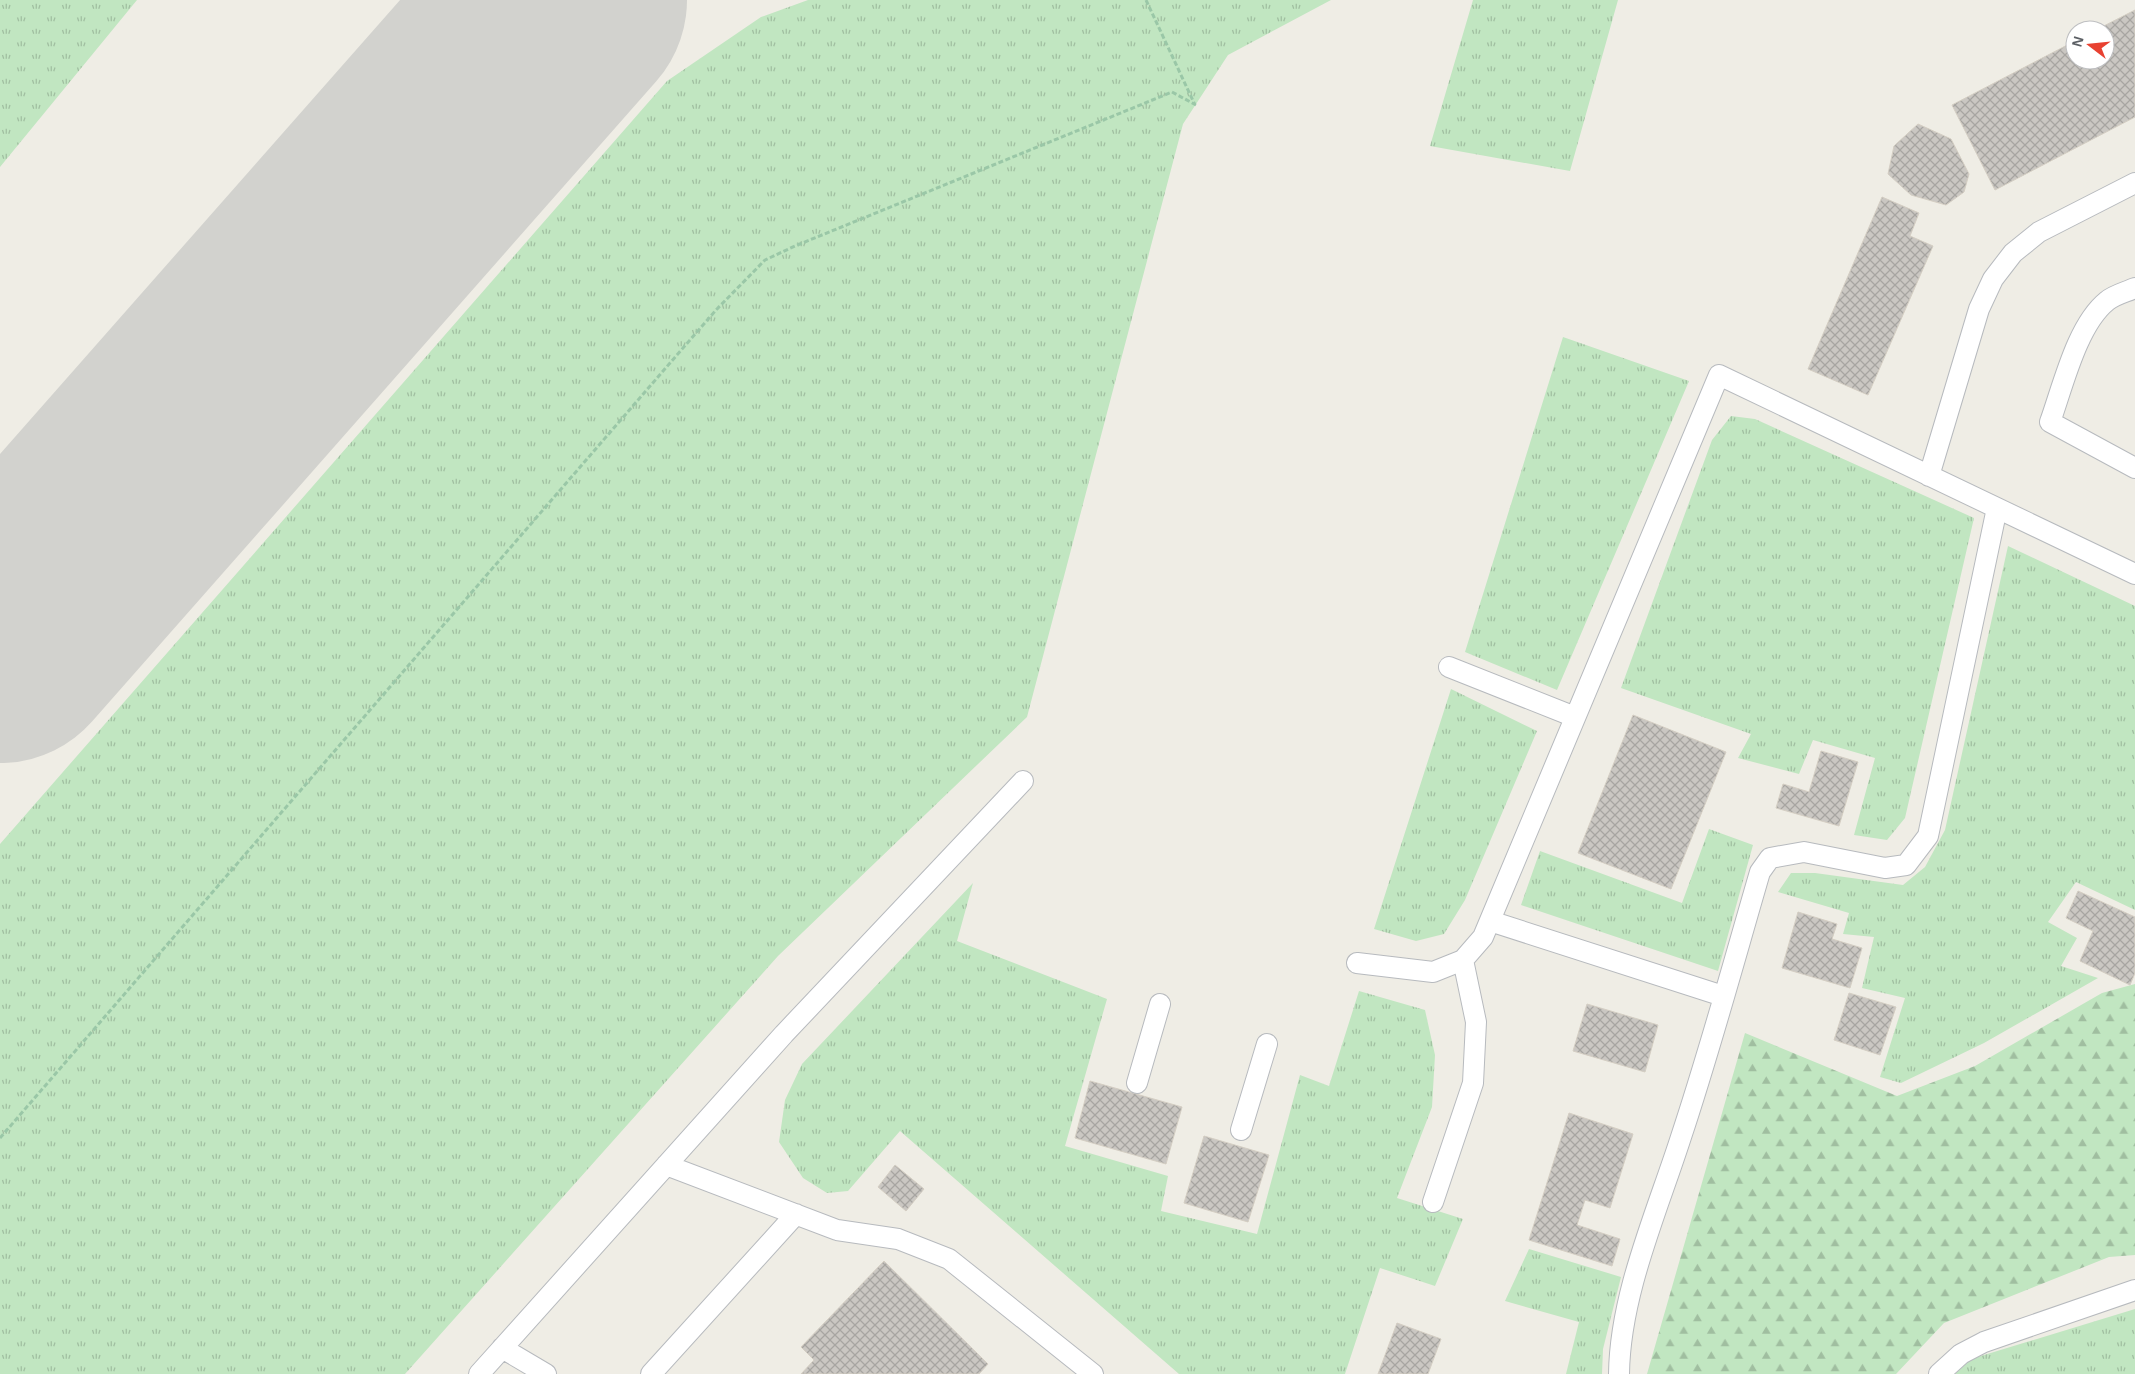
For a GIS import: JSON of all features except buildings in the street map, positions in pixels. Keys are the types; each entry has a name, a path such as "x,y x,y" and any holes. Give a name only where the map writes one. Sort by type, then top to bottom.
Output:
{"lane":[{"path":"1929,476 1979,310 1993,279 2013,252 2039,232 2135,183"},
{"path":"2135,288 2108,300 2092,318 2080,338 2050,422 2135,468"},
{"path":"1357,963 1433,972 1463,960 1483,937 1718,375 2134,571"},
{"path":"1618,1374 1627,1308 1645,1245 1682,1136 1760,872 1770,858 1804,852 1885,868 1906,865 1928,836 1997,508"},
{"path":"1448,667 1575,717"},
{"path":"479,1374 784,1034 1023,781"},
{"path":"1490,922 1723,996"},
{"path":"1433,1202 1473,1083 1476,1022 1463,960"},
{"path":"1137,1083 1160,1004"},
{"path":"1241,1130 1266,1044"},
{"path":"666,1165 837,1230 898,1239 949,1259 1093,1374"},
{"path":"651,1374 796,1214"},
{"path":"1939,1374 1961,1354 1984,1342 2135,1290"},
{"path":"502,1348 546,1374"}],"path":[{"path":"0,1138 670,362 716,310 765,260 1172,92 1196,105 1146,0"}],"green space":[{"path":"0,0 137,0 0,167"},
{"path":"808,0 1331,0 1228,55 1183,124 1027,717 778,956 405,1374 0,1374 0,844 667,81 761,17"},
{"path":"1473,0 1618,0 1570,171 1430,146"},
{"path":"1563,337 1689,381 1557,690 1465,652"},
{"path":"1731,416 1755,419 1974,518 1905,818 1887,840 1854,835 1875,758 1813,740 1799,774 1738,758 1751,734 1621,688 1712,440"},
{"path":"2008,546 2135,606 2135,910 2076,882 2048,922 2077,938 2061,966 2098,978 1984,1043 1901,1083 1880,1077 1905,998 1862,988 1874,937 1843,934 1849,913 1778,892 1791,873 1815,873 1903,885 1925,867 1945,830"},
{"path":"1451,689 1537,731 1465,900 1444,934 1416,941 1374,929"},
{"path":"1709,829 1753,845 1718,971 1521,905 1540,851 1682,903"},
{"path":"973,883 957,941 1107,999 1065,1146 1168,1176 1161,1211 1257,1234 1300,1075 1329,1086 1359,991 1425,1010 1435,1055 1432,1107 1397,1198 1463,1219 1435,1286 1380,1268 1345,1374 1179,1374 900,1131 848,1191 827,1193 803,1178 779,1142 785,1100 802,1064"},
{"path":"2135,984 2135,1255 2109,1257 1944,1323 1896,1374 1647,1374 1745,1033 1897,1096 1975,1066 2102,993"},
{"path":"1529,1249 1621,1277 1603,1349 1602,1374 1566,1374 1579,1322 1505,1301"},
{"path":"2135,1309 2135,1374 1955,1374 1971,1359"}],"runway":[{"path":"0,640 564,0"}]}
